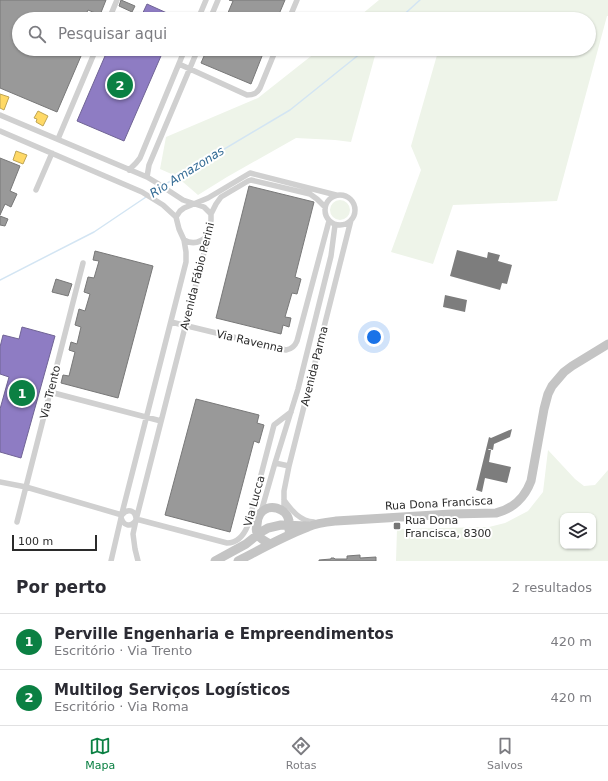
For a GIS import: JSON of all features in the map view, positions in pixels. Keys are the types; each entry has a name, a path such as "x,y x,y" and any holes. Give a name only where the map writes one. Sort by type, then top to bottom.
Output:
{"main road":[{"name":"Rua Dona Francisca","path":"238,561 309,526 322,523 436,515 496,513 515,504 525,493 531,481 544,409 552,386 564,372 572,366 608,344"},
{"path":"270,544 258,534 256,528 260,512 266,509 278,508 288,516 290,522 287,536"},
{"name":"Rua Dona Francisca","path":"215,561 246,544 268,528 289,525 309,526"}],"street":[{"path":"112,12 117,0"},
{"path":"201,12 206,0"},
{"path":"213,12 218,0"},
{"path":"292,12 297,0"},
{"path":"58,139 93,56"},
{"path":"129,170 140,158 182,56"},
{"path":"147,177 149,165 195,56"},
{"path":"179,64 247,95 254,94 260,88 273,56"},
{"name":"Avenida Fábio Perini","path":"0,115 147,177 183,200 204,207 211,214 208,236 133,534 138,561"},
{"path":"0,131 142,192 152,197 176,217 184,208 208,198 250,173 349,197 354,204 355,212 351,220 344,225 335,224 329,221 326,216 325,207 329,199 336,195"},
{"path":"36,190 52,153"},
{"path":"211,214 216,204 222,197 251,180 310,194 317,198 325,207"},
{"name":"Avenida Fábio Perini","path":"112,561 186,262 184,240 176,217"},
{"name":"Avenida Parma","path":"284,512 285,482 351,220"},
{"name":"Via Ravenna","path":"171,322 286,350 291,348 297,341 329,221"},
{"name":"Avenida Parma","path":"260,512 298,389 329,263 335,224"},
{"path":"184,240 194,243 203,240 208,236"},
{"name":"Via Trento","path":"17,522 83,263"},
{"path":"50,392 161,421"},
{"path":"291,412 303,411"},
{"name":"Via Lucca","path":"136,520 227,543 236,542 244,535 248,525 274,425 291,412"},
{"path":"274,463 289,466"},
{"path":"0,482 26,487 122,516"},
{"path":"284,500 292,511 302,520 322,523"},
{"path":"130,510 135,514 136,520 133,524 128,525 122,522 122,516 125,511 130,510"}],"shaded area":[{"path":"379,0 608,0 608,16 557,201 453,205 433,264 391,252 421,170 411,146 437,56 596,56 596,12 364,12"},
{"path":"311,56 375,56 351,142 296,138 198,195 176,176 160,169 166,137 258,98"},
{"path":"340,200 347,203 350,210 347,217 340,220 333,217 330,210 333,203"},
{"path":"548,450 575,479 584,486 595,485 608,470 608,561 396,561 397,529 489,527 505,523 528,511 543,492"}],"building: Moradias":[{"path":"0,94 9,97 4,110 0,108"},
{"path":"38,111 48,116 43,126 36,122 37,119 34,118"},
{"path":"16,151 27,155 23,164 13,160"}],"building: Escritórios":[{"path":"147,4 165,12 143,12"},
{"path":"105,56 161,56 124,141 77,121"},
{"path":"22,327 55,336 21,458 0,452 0,409 9,377 0,374 0,347 3,335 19,339"}],"building: Indústria":[{"path":"0,0 106,0 101,12 93,12 88,10 87,12 12,12 12,56 81,56 57,112 0,88"},
{"path":"121,0 135,6 132,12 119,6"},
{"path":"229,0 285,0 280,12 228,12 233,1"},
{"path":"204,56 262,56 251,84 201,63"},
{"path":"0,158 20,166 10,191 17,194 11,207 5,204 0,215"},
{"path":"249,186 314,202 295,277 301,279 297,294 292,293 285,317 291,318 289,327 283,325 281,334 216,318"},
{"path":"0,216 8,219 5,226 0,225"},
{"path":"95,251 153,266 118,398 61,383 63,375 69,376 75,352 69,350 71,342 77,344 81,327 75,325 79,309 85,311 90,294 84,292 88,277 94,278 99,261 93,260"},
{"path":"56,279 72,284 68,296 52,292"},
{"path":"196,399 259,415 257,423 264,425 259,443 254,441 230,532 165,515"},
{"path":"360,555 360,558 376,557 376,561 319,561 331,558 347,559 347,556"}],"building: Outros":[{"path":"457,250 487,258 488,252 500,255 498,261 512,265 507,284 502,283 500,290 450,276"},
{"path":"445,295 467,300 465,312 443,307"},
{"path":"512,429 510,437 494,444 493,450 489,449 488,450 491,450 489,462 511,467 507,483 485,478 482,492 476,490 489,437 491,438"}],"waterway":[{"name":"Rio Amazonas","path":"407,12 420,0"},
{"name":"Rio Amazonas","path":"164,185 290,110 357,56"},
{"name":"Rio Amazonas","path":"149,195 161,187"},
{"name":"Rio Amazonas","path":"0,280 94,232 146,197"}],"place":[{"name":"Multilog Serviços Logísticos","path":"120,85"},
{"name":"Perville Engenharia e Empreendimentos","path":"22,393"},
{"name":"Rua Dona Francisca, 8300","path":"397,526"}]}
